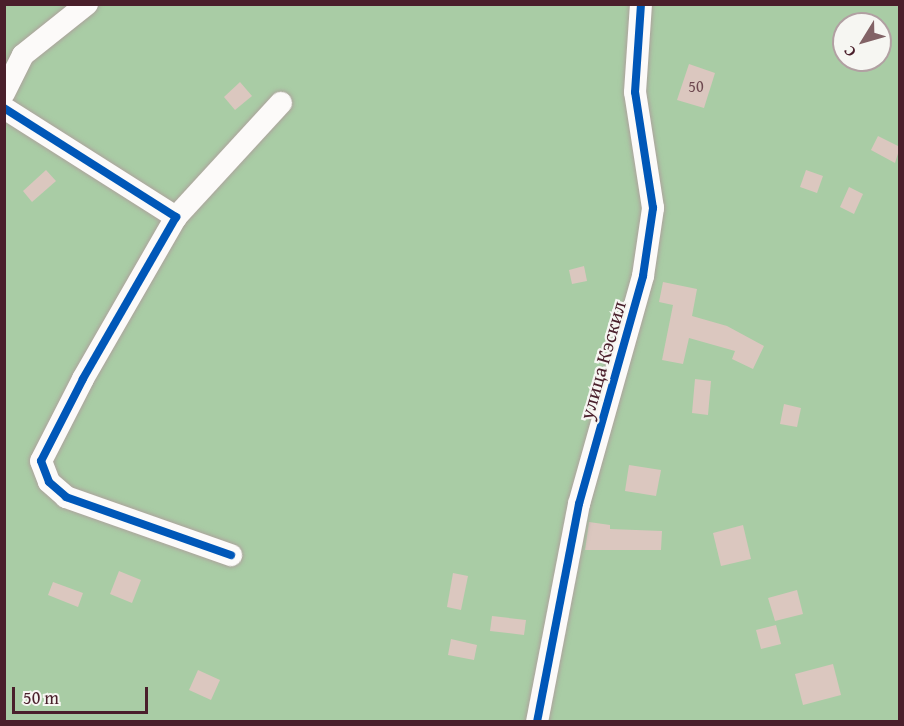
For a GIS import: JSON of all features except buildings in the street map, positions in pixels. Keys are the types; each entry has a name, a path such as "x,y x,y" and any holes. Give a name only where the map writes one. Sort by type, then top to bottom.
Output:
{"street":[{"path":"4,93 23,55 87,4"},
{"name":"улица Кэскил","path":"537,722 579,504 643,276 653,208 635,92 641,4"},
{"path":"231,555 66,497 49,482 41,462 83,378 176,217 281,104"},
{"path":"4,108 176,217"}],"green space":[{"path":"5,5 899,5 899,721 5,721"}],"cycle path":[{"path":"537,722 579,504 643,276 653,208 635,92 641,4"},
{"path":"4,108 176,217 83,379 41,461 49,482 66,497 231,555"}]}
